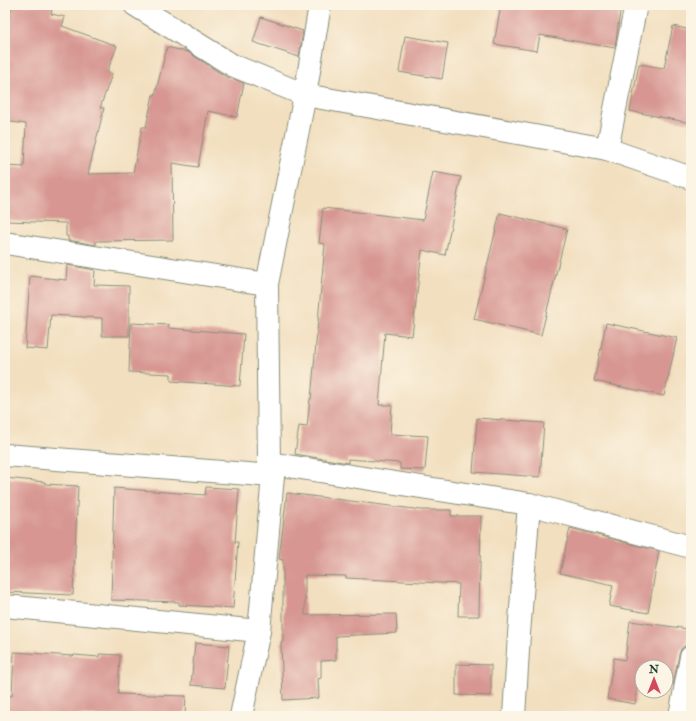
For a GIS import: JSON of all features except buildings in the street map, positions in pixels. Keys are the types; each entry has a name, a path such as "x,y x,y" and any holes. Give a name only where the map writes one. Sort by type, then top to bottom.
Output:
{"street":[{"path":"135,5 232,65 305,95 606,149 691,178"},
{"path":"242,716 259,631 271,470 267,284 305,95 320,5"},
{"path":"606,149 636,5"},
{"path":"5,242 267,284"},
{"path":"5,455 271,470 529,504 691,547"},
{"path":"514,716 529,504"},
{"path":"5,606 259,631"},
{"path":"680,716 691,657"}]}
